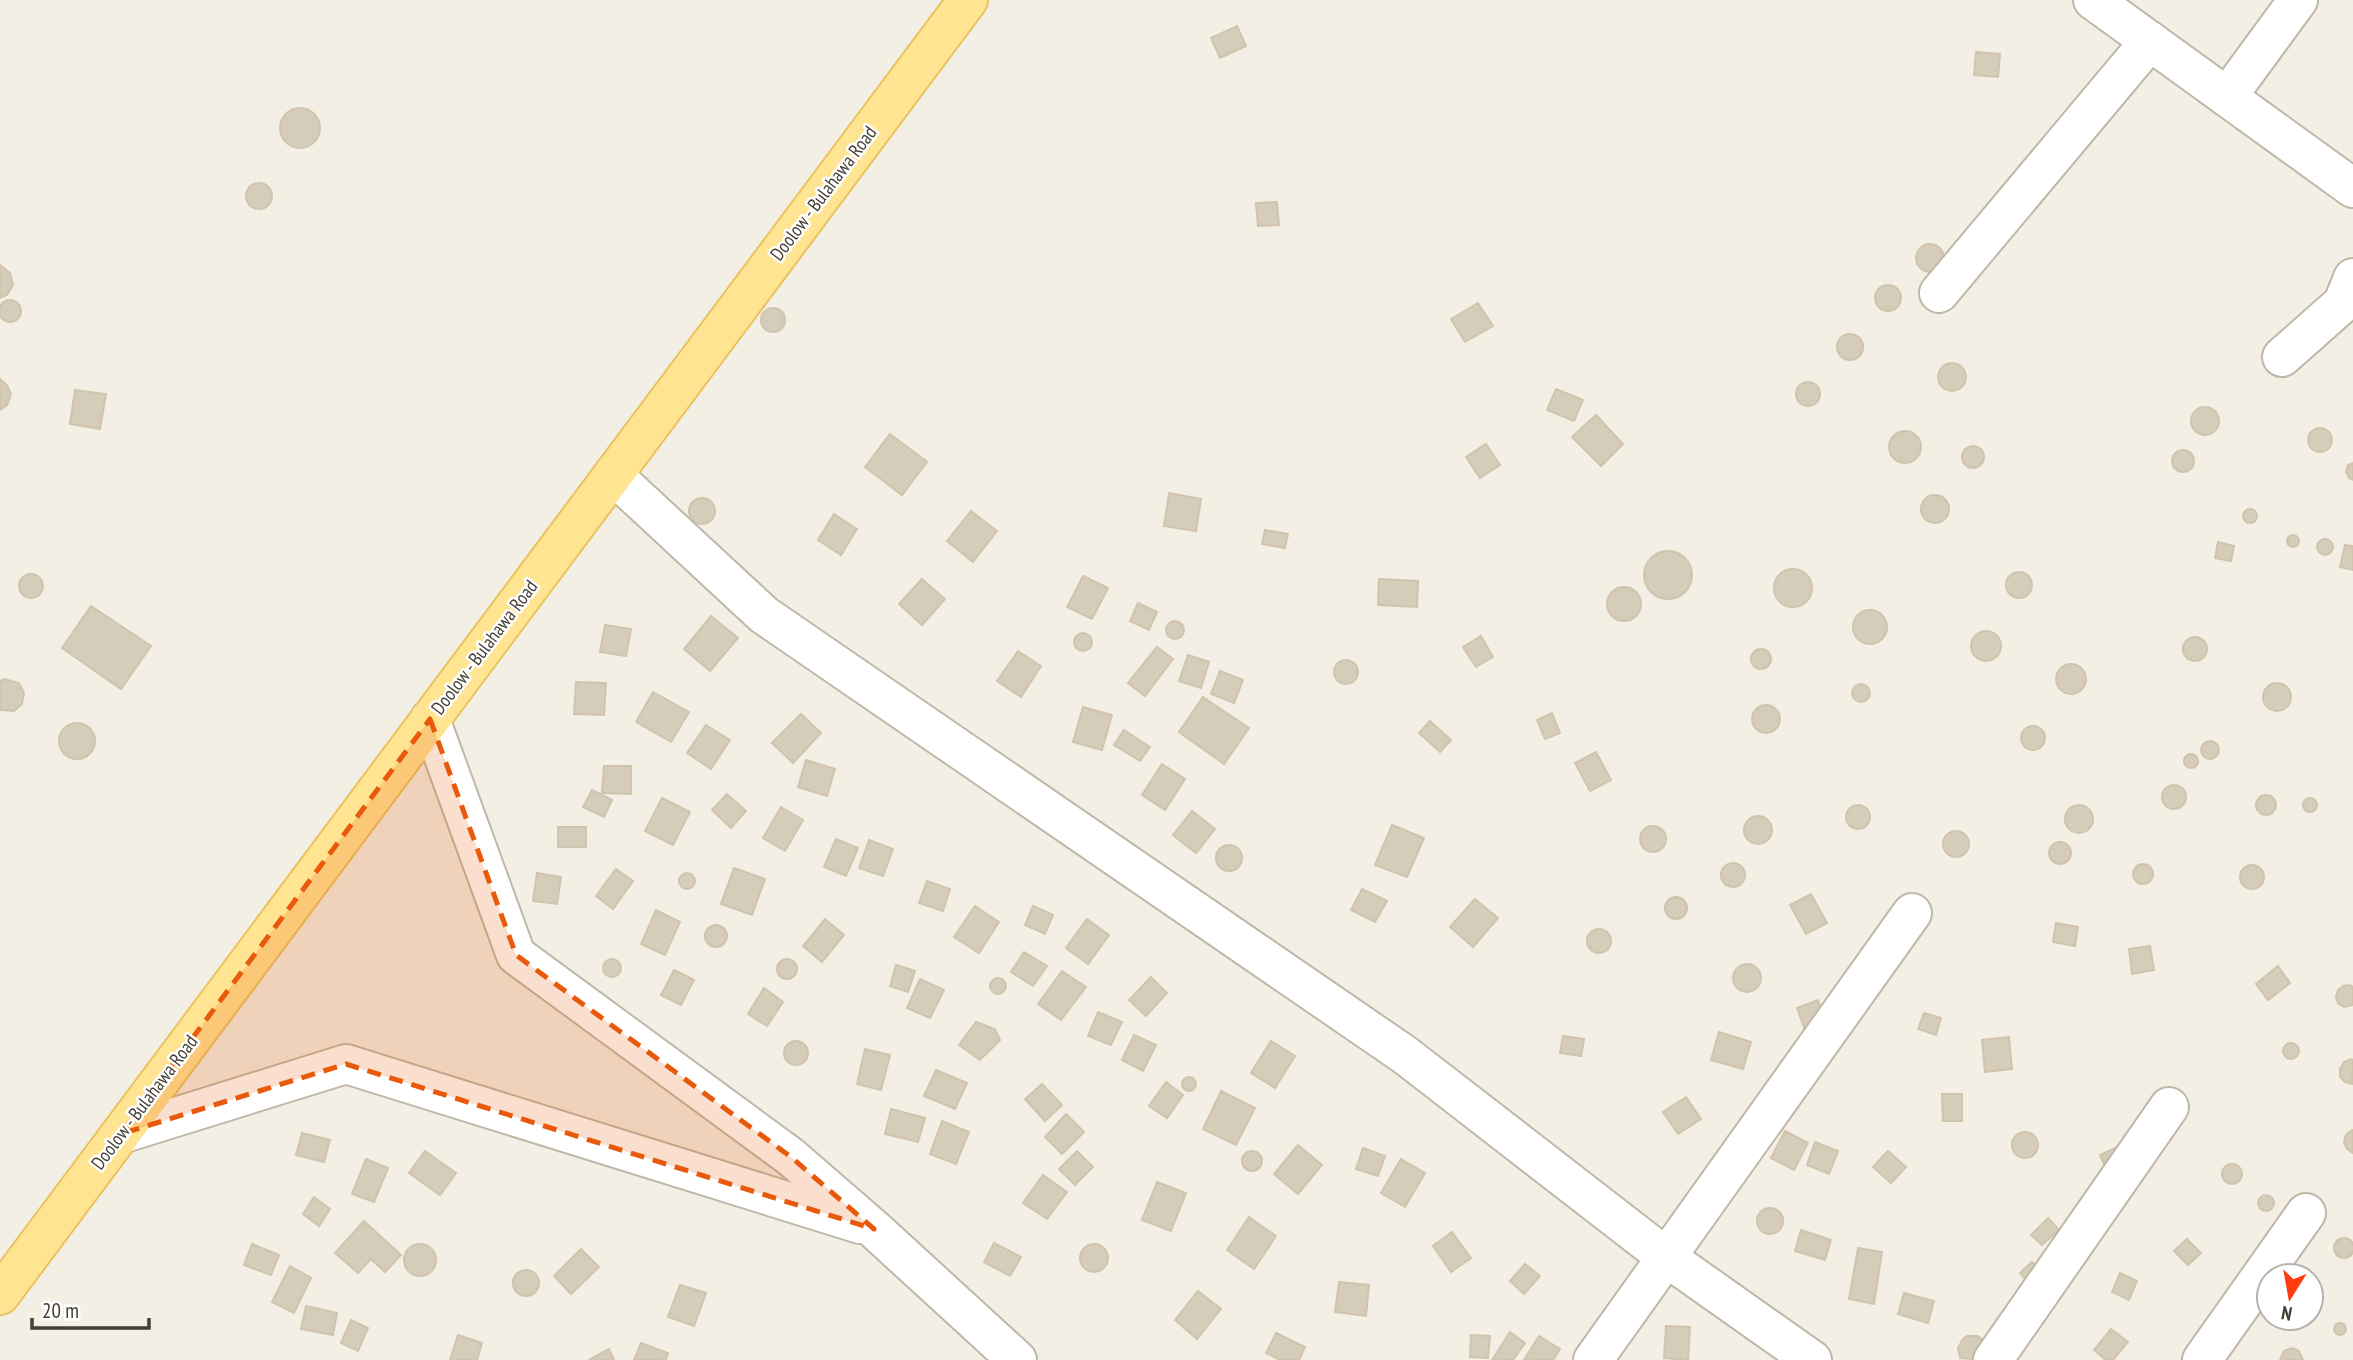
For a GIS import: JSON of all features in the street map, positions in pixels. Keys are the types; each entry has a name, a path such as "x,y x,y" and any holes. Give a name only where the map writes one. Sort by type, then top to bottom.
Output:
{"main road":[{"name":"Doolow - Bulahawa Road","path":"0,1295 968,0"}],"street":[{"path":"2093,0 2353,188"},
{"path":"2227,97 2298,0"},
{"path":"1939,293 2150,41"},
{"path":"2282,357 2350,293"},
{"path":"613,475 764,615 1405,1055 1666,1257 1812,1360"},
{"path":"430,719 516,955 790,1157 874,1229 1017,1360"},
{"path":"1593,1360 1912,913"},
{"path":"121,1134 346,1064 874,1229"},
{"path":"1993,1360 2169,1107"},
{"path":"2202,1360 2306,1213"}],"highlighted area":[{"path":"430,719 516,955 791,1157 874,1229 346,1064 121,1134"}],"building":[{"path":"1237,26 1246,46 1220,58 1211,38"},
{"path":"1976,52 2000,54 1998,77 1974,75"},
{"path":"300,108 314,114 320,128 314,142 300,148 286,142 280,128 286,114"},
{"path":"259,183 269,186 272,196 269,206 259,209 249,206 246,196 249,186"},
{"path":"1277,202 1279,225 1258,226 1256,203"},
{"path":"1930,244 1940,248 1944,258 1940,268 1930,272 1920,268 1916,258 1920,248"},
{"path":"0,265 10,273 13,285 7,295 0,298"},
{"path":"1888,285 1897,289 1901,298 1897,307 1888,311 1879,307 1875,298 1879,289"},
{"path":"6,300 14,300 21,307 21,315 14,322 6,322 -1,315 -1,307"},
{"path":"1478,303 1493,326 1465,342 1451,319"},
{"path":"773,308 784,315 785,320 778,331 773,332 762,325 761,320 768,309"},
{"path":"1850,334 1859,338 1863,347 1859,356 1850,360 1841,356 1837,347 1841,338"},
{"path":"1952,363 1962,367 1966,377 1962,387 1952,391 1942,387 1938,377 1942,367"},
{"path":"0,379 11,394 7,405 0,410"},
{"path":"1803,382 1813,382 1820,389 1820,399 1813,406 1803,406 1796,399 1796,389"},
{"path":"1556,389 1583,400 1574,421 1547,410"},
{"path":"75,390 106,394 100,429 70,424"},
{"path":"2205,407 2215,411 2219,421 2215,431 2205,435 2195,431 2191,421 2195,411"},
{"path":"1596,415 1623,444 1601,466 1572,437"},
{"path":"2320,428 2328,432 2332,440 2328,448 2320,452 2312,448 2308,440 2312,432"},
{"path":"1905,431 1916,436 1921,447 1916,458 1905,463 1894,458 1889,447 1894,436"},
{"path":"890,434 927,462 902,495 865,467"},
{"path":"1486,444 1500,465 1480,478 1466,457"},
{"path":"1973,446 1981,449 1984,457 1981,465 1973,468 1965,465 1962,457 1965,449"},
{"path":"2183,450 2191,453 2194,461 2191,469 2183,472 2175,469 2172,461 2175,453"},
{"path":"2353,463 2353,480 2346,472 2348,465"},
{"path":"1169,493 1201,499 1196,531 1164,526"},
{"path":"1935,495 1945,499 1949,509 1945,519 1935,523 1925,519 1921,509 1925,499"},
{"path":"702,498 711,502 715,511 711,520 702,524 693,520 689,511 693,502"},
{"path":"2247,509 2253,509 2257,516 2253,523 2247,523 2243,519 2243,513"},
{"path":"971,511 997,531 973,562 947,541"},
{"path":"834,514 857,529 841,555 818,540"},
{"path":"1265,530 1288,534 1285,548 1262,544"},
{"path":"2293,535 2299,541 2293,547 2287,541"},
{"path":"2322,539 2328,539 2333,547 2331,553 2322,555 2317,550 2317,544"},
{"path":"2218,542 2234,546 2231,561 2215,558"},
{"path":"2345,545 2353,546 2353,570 2340,567"},
{"path":"1668,551 1685,558 1692,575 1685,592 1668,599 1651,592 1644,575 1651,558"},
{"path":"1793,569 1806,575 1812,588 1806,601 1793,607 1780,601 1774,588 1780,575"},
{"path":"2019,572 2028,576 2032,585 2028,594 2019,598 2010,594 2006,585 2010,576"},
{"path":"31,574 40,577 43,586 40,595 31,598 22,595 19,586 22,577"},
{"path":"1083,576 1108,588 1092,619 1067,607"},
{"path":"922,579 945,599 922,625 899,604"},
{"path":"1379,579 1418,581 1417,607 1378,605"},
{"path":"1624,587 1636,592 1641,604 1636,616 1624,621 1612,616 1607,604 1612,592"},
{"path":"1138,603 1157,612 1149,630 1130,621"},
{"path":"91,606 151,646 121,689 62,648"},
{"path":"1870,610 1882,615 1887,627 1882,639 1870,644 1858,639 1853,627 1858,615"},
{"path":"711,616 738,638 710,671 684,649"},
{"path":"1175,621 1181,624 1184,630 1181,636 1175,639 1169,636 1166,630 1169,624"},
{"path":"605,625 631,629 626,656 600,652"},
{"path":"1986,631 1997,635 2001,646 1997,657 1986,661 1975,657 1971,646 1975,635"},
{"path":"1083,633 1089,636 1092,642 1089,648 1083,651 1077,648 1074,642 1077,636"},
{"path":"1481,636 1493,657 1476,667 1463,647"},
{"path":"2195,637 2203,641 2207,649 2203,657 2195,661 2187,657 2183,649 2187,641"},
{"path":"1157,647 1173,659 1145,696 1128,683"},
{"path":"1761,649 1768,652 1771,659 1768,666 1761,669 1754,666 1751,659 1754,652"},
{"path":"1018,651 1041,666 1021,697 997,681"},
{"path":"1188,655 1209,662 1201,688 1179,681"},
{"path":"1346,660 1355,663 1358,672 1355,681 1346,684 1337,681 1334,672 1337,663"},
{"path":"2071,664 2082,668 2086,679 2082,690 2071,694 2060,690 2056,679 2060,668"},
{"path":"1220,671 1243,680 1234,703 1211,694"},
{"path":"4,679 19,683 24,693 22,704 14,711 0,710 0,681"},
{"path":"576,682 606,683 604,715 574,714"},
{"path":"2277,683 2287,687 2291,697 2287,707 2277,711 2267,707 2263,697 2267,687"},
{"path":"1861,684 1867,687 1870,693 1867,699 1861,702 1855,699 1852,693 1855,687"},
{"path":"653,692 689,712 671,742 636,722"},
{"path":"1203,697 1249,728 1224,764 1179,732"},
{"path":"1766,705 1776,709 1780,719 1776,729 1766,733 1756,729 1752,719 1756,709"},
{"path":"1083,707 1112,715 1102,750 1073,742"},
{"path":"1552,713 1560,733 1545,739 1537,720"},
{"path":"801,714 821,733 793,763 772,743"},
{"path":"1430,721 1451,740 1440,752 1419,733"},
{"path":"77,723 90,728 95,741 90,754 77,759 64,754 59,741 64,728"},
{"path":"706,725 730,740 711,769 687,753"},
{"path":"2033,726 2044,733 2045,738 2038,749 2033,750 2022,743 2021,738 2028,727"},
{"path":"1124,730 1150,747 1140,761 1114,745"},
{"path":"2210,741 2216,744 2219,750 2216,756 2210,759 2204,756 2201,750 2204,744"},
{"path":"1596,752 1611,780 1590,791 1575,763"},
{"path":"2188,754 2194,754 2198,761 2194,768 2188,768 2184,764 2184,758"},
{"path":"806,760 835,769 827,796 798,787"},
{"path":"1162,764 1185,779 1165,810 1142,795"},
{"path":"604,766 631,766 631,794 602,793"},
{"path":"2174,785 2185,792 2186,797 2179,808 2174,809 2163,802 2162,797 2169,786"},
{"path":"592,790 612,800 604,817 583,807"},
{"path":"727,794 746,811 731,828 712,810"},
{"path":"2266,795 2273,798 2276,805 2273,812 2266,815 2259,812 2256,805 2259,798"},
{"path":"662,798 690,812 673,845 645,831"},
{"path":"2307,798 2313,798 2317,805 2313,812 2307,812 2303,808 2303,802"},
{"path":"1858,805 1867,808 1870,817 1867,826 1858,829 1849,826 1846,817 1849,808"},
{"path":"2079,805 2089,809 2093,819 2089,829 2079,833 2069,829 2065,819 2069,809"},
{"path":"781,807 803,820 785,851 763,838"},
{"path":"1192,811 1215,829 1196,853 1173,835"},
{"path":"1758,816 1768,820 1772,830 1768,840 1758,844 1748,840 1744,830 1748,820"},
{"path":"1392,825 1424,838 1407,877 1375,865"},
{"path":"1653,826 1662,830 1666,839 1662,848 1653,852 1644,848 1640,839 1644,830"},
{"path":"558,827 586,827 586,847 558,847"},
{"path":"1956,831 1965,835 1969,844 1965,853 1956,857 1947,853 1943,844 1947,835"},
{"path":"836,839 858,848 846,876 824,867"},
{"path":"869,840 893,849 883,876 859,868"},
{"path":"2060,842 2068,845 2071,853 2068,861 2060,864 2052,861 2049,853 2052,845"},
{"path":"1229,845 1238,849 1242,858 1238,867 1229,871 1220,867 1216,858 1220,849"},
{"path":"1733,863 1741,867 1745,875 1741,883 1733,887 1725,883 1721,875 1725,867"},
{"path":"2143,864 2150,867 2153,874 2150,881 2143,884 2136,881 2133,874 2136,867"},
{"path":"2252,865 2263,872 2264,877 2257,888 2252,889 2241,882 2240,877 2247,866"},
{"path":"734,868 765,879 752,915 721,904"},
{"path":"616,869 633,881 613,909 596,896"},
{"path":"537,873 561,877 557,904 533,901"},
{"path":"687,873 693,875 693,887 687,889 681,887 679,881 681,875"},
{"path":"927,881 950,889 943,911 919,903"},
{"path":"1362,889 1387,901 1375,922 1351,910"},
{"path":"1811,894 1827,923 1806,934 1790,905"},
{"path":"1676,897 1684,900 1687,908 1684,916 1676,919 1668,916 1665,908 1668,900"},
{"path":"1475,899 1498,918 1473,947 1450,927"},
{"path":"975,906 999,922 979,953 954,937"},
{"path":"1033,906 1053,915 1045,934 1025,925"},
{"path":"656,910 680,922 665,955 641,944"},
{"path":"825,919 844,935 822,962 803,946"},
{"path":"1087,919 1109,935 1088,964 1066,948"},
{"path":"2056,923 2078,927 2075,946 2053,942"},
{"path":"716,925 726,932 727,936 720,946 716,947 706,940 705,936 712,926"},
{"path":"1599,929 1610,936 1611,941 1604,952 1599,953 1588,946 1587,941 1594,930"},
{"path":"2150,946 2154,970 2132,974 2129,949"},
{"path":"1024,952 1047,966 1033,986 1011,972"},
{"path":"612,959 618,962 621,968 618,974 612,977 606,974 603,968 606,962"},
{"path":"787,959 794,962 797,969 794,976 787,979 780,976 777,969 780,962"},
{"path":"1747,964 1757,968 1761,978 1757,988 1747,992 1737,988 1733,978 1737,968"},
{"path":"896,965 915,971 908,992 890,986"},
{"path":"2278,966 2290,983 2268,1000 2256,984"},
{"path":"674,970 694,980 681,1005 661,995"},
{"path":"1062,971 1086,987 1061,1020 1038,1004"},
{"path":"1151,977 1167,993 1146,1016 1129,1000"},
{"path":"998,978 1006,986 998,994 990,986"},
{"path":"920,979 944,990 930,1018 907,1008"},
{"path":"2350,985 2353,987 2353,1005 2344,1007 2338,1003 2336,997 2338,990"},
{"path":"764,988 783,1002 767,1026 748,1014"},
{"path":"1818,1000 1827,1025 1806,1033 1797,1008"},
{"path":"1098,1012 1122,1022 1111,1045 1088,1036"},
{"path":"1924,1013 1941,1018 1936,1035 1918,1029"},
{"path":"976,1022 995,1029 1000,1040 980,1060 959,1045"},
{"path":"1719,1032 1751,1042 1743,1069 1711,1060"},
{"path":"1134,1035 1156,1045 1143,1071 1122,1060"},
{"path":"1563,1036 1584,1039 1581,1056 1560,1053"},
{"path":"2009,1037 2012,1069 1985,1072 1982,1040"},
{"path":"796,1041 805,1044 808,1053 805,1062 796,1065 787,1062 784,1053 787,1044"},
{"path":"1271,1041 1295,1056 1275,1088 1251,1073"},
{"path":"2291,1043 2297,1045 2297,1057 2291,1059 2285,1057 2283,1051 2285,1045"},
{"path":"865,1049 890,1055 881,1090 857,1084"},
{"path":"2351,1059 2352,1084 2340,1077 2344,1062"},
{"path":"936,1070 967,1083 955,1109 924,1096"},
{"path":"1189,1077 1194,1079 1194,1089 1189,1091 1184,1089 1182,1084 1184,1079"},
{"path":"1166,1082 1183,1095 1167,1118 1149,1106"},
{"path":"1042,1084 1062,1105 1045,1121 1025,1099"},
{"path":"1221,1091 1255,1108 1236,1145 1203,1129"},
{"path":"1942,1094 1962,1094 1962,1121 1943,1121"},
{"path":"1686,1097 1701,1119 1678,1134 1663,1112"},
{"path":"891,1109 925,1118 918,1142 885,1134"},
{"path":"1066,1114 1084,1132 1062,1154 1045,1137"},
{"path":"942,1121 969,1132 956,1164 930,1154"},
{"path":"2352,1130 2353,1153 2347,1149 2344,1142 2346,1135"},
{"path":"1785,1131 1808,1143 1794,1170 1771,1158"},
{"path":"2025,1132 2034,1136 2038,1145 2034,1154 2025,1158 2016,1154 2012,1145 2016,1136"},
{"path":"302,1133 330,1140 324,1162 296,1155"},
{"path":"1815,1142 1838,1151 1829,1174 1807,1165"},
{"path":"1298,1145 1322,1165 1298,1194 1274,1174"},
{"path":"2119,1146 2107,1171 2100,1155"},
{"path":"1363,1148 1385,1156 1378,1176 1356,1169"},
{"path":"425,1151 456,1173 440,1195 409,1173"},
{"path":"1077,1151 1093,1167 1075,1185 1059,1169"},
{"path":"1252,1151 1259,1154 1262,1161 1259,1168 1252,1171 1245,1168 1242,1161 1245,1154"},
{"path":"1888,1151 1906,1167 1891,1183 1873,1167"},
{"path":"366,1159 388,1168 374,1202 352,1194"},
{"path":"1401,1159 1425,1173 1405,1207 1381,1193"},
{"path":"2232,1164 2239,1167 2242,1174 2239,1181 2232,1184 2225,1181 2222,1174 2225,1167"},
{"path":"1043,1175 1067,1192 1047,1219 1023,1203"},
{"path":"1157,1182 1186,1193 1171,1231 1142,1220"},
{"path":"2263,1195 2269,1195 2274,1203 2272,1209 2263,1211 2258,1206 2258,1200"},
{"path":"314,1197 330,1209 319,1226 303,1214"},
{"path":"1770,1208 1779,1212 1783,1221 1779,1230 1770,1234 1761,1230 1757,1221 1761,1212"},
{"path":"1249,1217 1276,1236 1254,1269 1227,1250"},
{"path":"2048,1218 2059,1230 2042,1245 2031,1235"},
{"path":"364,1221 401,1255 385,1272 371,1259 358,1273 335,1253"},
{"path":"1801,1230 1831,1240 1825,1260 1795,1251"},
{"path":"1452,1232 1471,1258 1451,1272 1433,1246"},
{"path":"2344,1238 2351,1241 2354,1248 2351,1255 2344,1258 2337,1255 2334,1248 2337,1241"},
{"path":"2187,1239 2201,1253 2188,1265 2174,1251"},
{"path":"994,1243 1021,1257 1010,1276 984,1262"},
{"path":"252,1244 279,1255 271,1275 244,1265"},
{"path":"420,1244 432,1248 436,1260 432,1272 420,1276 408,1272 404,1260 408,1248"},
{"path":"1094,1244 1104,1248 1108,1258 1104,1268 1094,1272 1084,1268 1080,1258 1084,1248"},
{"path":"1858,1248 1882,1252 1874,1304 1849,1299"},
{"path":"581,1249 599,1267 571,1294 554,1276"},
{"path":"2032,1262 2044,1275 2031,1286 2020,1273"},
{"path":"1525,1264 1540,1276 1524,1294 1510,1281"},
{"path":"290,1266 311,1278 294,1313 272,1302"},
{"path":"526,1270 535,1274 539,1283 535,1292 526,1296 517,1292 513,1283 517,1274"},
{"path":"2120,1273 2137,1281 2129,1300 2112,1292"},
{"path":"1339,1282 1369,1285 1366,1316 1335,1312"},
{"path":"680,1285 706,1293 694,1326 668,1317"},
{"path":"1198,1291 1221,1309 1197,1339 1175,1320"},
{"path":"1904,1293 1934,1301 1928,1323 1898,1314"},
{"path":"306,1306 337,1313 333,1335 301,1329"},
{"path":"351,1320 368,1328 358,1351 341,1343"},
{"path":"2335,1324 2345,1324 2345,1334 2335,1334"},
{"path":"1666,1326 1690,1327 1688,1360 1664,1358"},
{"path":"2111,1329 2128,1342 2113,1360 2106,1360 2094,1350"},
{"path":"1510,1332 1525,1343 1513,1360 1492,1360"},
{"path":"1276,1333 1305,1347 1299,1360 1280,1360 1266,1353"},
{"path":"458,1335 482,1343 477,1360 450,1360"},
{"path":"1471,1335 1490,1336 1488,1358 1470,1357"},
{"path":"1539,1336 1560,1349 1553,1360 1524,1360"},
{"path":"1967,1336 1978,1336 1986,1343 1985,1360 1960,1358 1958,1348"},
{"path":"641,1343 668,1353 666,1360 634,1360"},
{"path":"2292,1348 2299,1351 2303,1360 2280,1360 2284,1351"},
{"path":"609,1349 614,1360 589,1360"}]}
